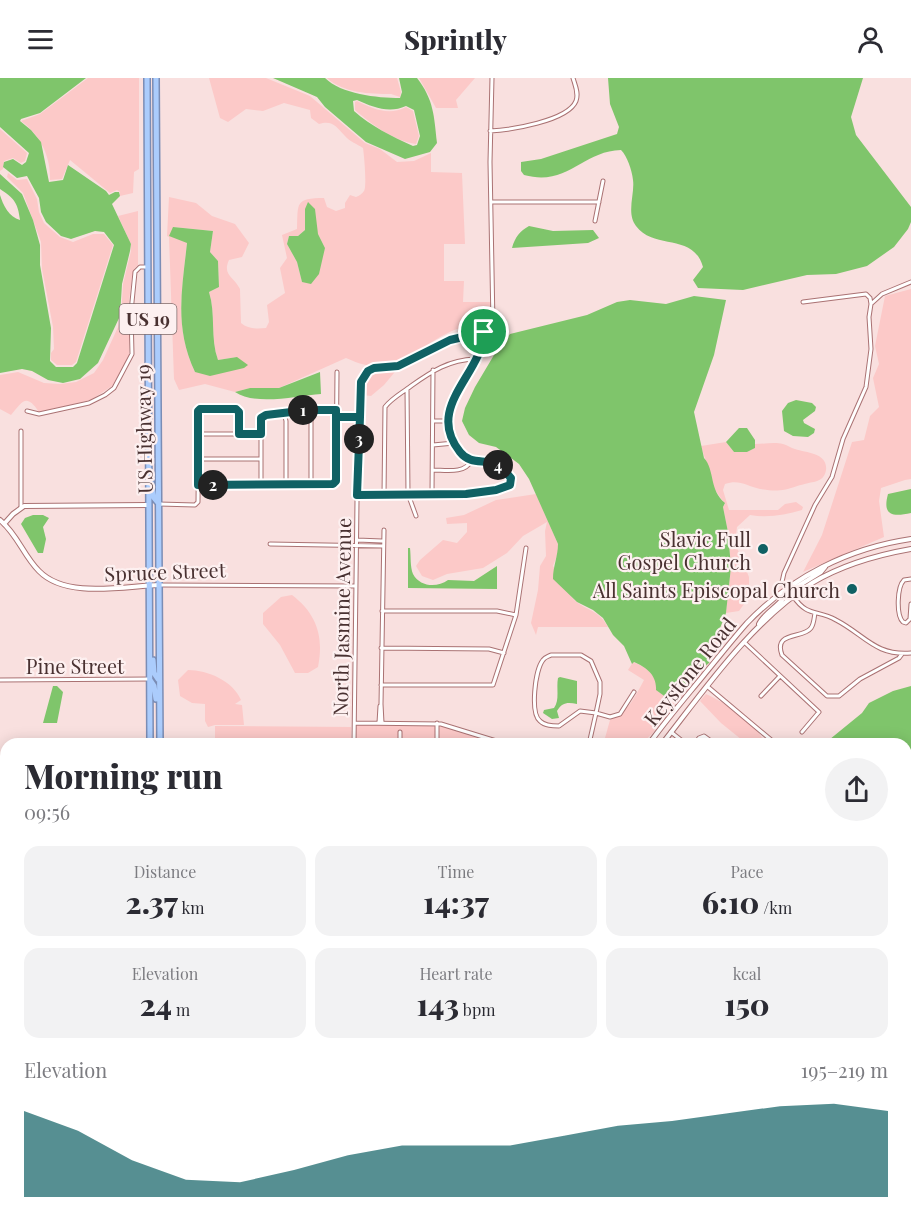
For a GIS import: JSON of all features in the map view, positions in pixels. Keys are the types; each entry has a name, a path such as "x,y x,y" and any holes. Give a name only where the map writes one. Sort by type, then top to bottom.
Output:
{"highway":[{"name":"US Highway 19","path":"147,78 150,738"},
{"name":"US Highway 19","path":"156,78 160,738"},
{"path":"148,194 157,207"},
{"path":"149,465 154,498 159,504"},
{"path":"150,650 155,675 159,679"},
{"path":"150,680 155,689 159,721"}],"main road":[{"path":"4,524 21,507 148,505"},
{"name":"Spruce Street","path":"0,520 15,534 39,571 62,585 91,589 159,585"},
{"name":"Keystone Road","path":"654,738 743,628 787,589 827,564 873,547 911,539"},
{"name":"Keystone Road","path":"666,738 744,642 793,596 818,580 846,567 878,556 911,549"},
{"path":"793,596 795,588 820,572 827,564"},
{"path":"755,630 763,616 784,598 787,589"}],"street":[{"path":"357,495 478,493 505,488 511,482 510,477 497,464 471,461 463,456 453,443 447,422 452,400 482,347 484,332 493,324 494,319 490,131 492,78"},
{"path":"490,131 521,126 565,113 573,106 577,96 573,78"},
{"path":"595,220 603,181"},
{"path":"491,202 599,202"},
{"path":"27,411 39,414 89,403 112,390 132,354 131,312 135,272 141,267 148,267"},
{"path":"871,304 882,294 911,282"},
{"path":"787,589 782,582 784,573 815,505 832,477 843,439 866,387 871,349 869,317 871,304 866,294 803,302"},
{"name":"North Jasmine Avenue","path":"354,738 357,495 361,382 368,371 374,368 398,366 450,340 484,332"},
{"path":"384,495 385,407 433,370 450,363 475,359"},
{"path":"432,494 433,370"},
{"path":"198,485 311,485 332,484 336,481 337,372"},
{"path":"407,389 408,494 416,516"},
{"path":"159,504 195,505 198,502 198,411 201,408 236,409 239,412 239,434"},
{"path":"261,485 261,416 311,410 336,410"},
{"path":"311,410 311,485"},
{"path":"284,413 286,485"},
{"path":"336,417 360,417"},
{"path":"433,421 447,422"},
{"path":"21,431 21,507"},
{"path":"198,434 261,434"},
{"path":"433,445 453,443"},
{"path":"198,459 261,459"},
{"path":"433,470 464,469 471,461"},
{"path":"0,528 4,524"},
{"path":"380,723 384,530"},
{"path":"270,544 382,541"},
{"path":"357,543 382,546"},
{"path":"381,685 491,685 495,682 516,615 526,548"},
{"path":"911,579 904,580 900,585 900,619 904,623 910,620 911,604"},
{"name":"Spruce Street","path":"159,585 356,586"},
{"path":"793,596 803,609 837,620 877,648 902,654 911,653"},
{"path":"382,610 496,611 516,615"},
{"path":"815,613 810,629 805,633 788,637 781,644 780,651 831,697 840,695 902,654"},
{"path":"744,642 819,712 802,732"},
{"path":"381,648 486,649 504,653"},
{"path":"590,738 596,713 600,693 600,680 590,660 581,655 551,655 543,659 535,678 535,712 540,722 559,726 580,711 596,713 610,717 620,714 634,692"},
{"path":"761,696 780,676"},
{"name":"Pine Street","path":"0,680 150,680"},
{"path":"708,687 769,738"},
{"path":"355,723 437,723 486,738"},
{"path":"437,723 437,738"},
{"path":"400,732 400,738"},
{"path":"671,732 678,738"}],"shaded area":[{"path":"0,78 86,78 40,113 20,121 41,142 49,182 63,180 68,165 109,195 119,192 120,196 112,204 131,244 122,284 120,316 98,363 80,379 63,383 48,380 32,371 22,369 0,373 0,195 7,210 20,220 15,202 0,189 0,174 22,194 33,220 40,245 40,265 51,328 50,361 56,367 73,367 77,363 114,245 104,232 95,231 71,239 61,236 46,222 41,212 39,198 27,176 17,178 3,167 4,162 13,159 22,165 26,162 29,153 0,127"},
{"path":"88,78 139,78 139,169 134,172 133,193 120,196 117,190 110,193 70,160 62,179 50,180 49,163 43,147 34,133 21,121 40,114"},
{"path":"209,78 266,78 310,96 365,143 380,149 397,162 414,161 431,153 431,172 462,173 465,244 444,244 444,281 464,281 463,302 492,302 492,320 489,326 466,327 452,331 403,361 391,365 379,367 364,365 346,358 279,388 250,388 235,392 205,384 179,390 174,379 169,237 167,236 169,197 196,203 212,216 235,224 249,243 242,257 229,260 227,265 228,273 240,289 241,323 250,327 266,328 269,322 267,305 285,293 280,268 287,258 282,235 297,229 300,204 308,199 324,198 327,207 336,211 345,208 350,195 357,197 365,188 363,148 334,125 319,124 311,118 310,110 284,103 263,111 246,109 228,122 220,118","holes":["305,209 325,248 302,282 297,262 287,244 289,236 298,236 305,230","173,227 213,231 210,252 218,261 219,287 209,292 216,352 218,360 237,357 195,372 184,339 181,308 187,242"]},
{"path":"273,78 325,78 340,88 350,91 370,96 400,98 402,92 399,78 417,78 430,101 437,143 430,152 405,159 366,142 325,107 317,97","holes":["357,100 381,109 406,106 414,110 420,136 417,145 413,146 374,126 354,111 353,101"]},
{"path":"327,78 397,78 400,97 349,90"},
{"path":"419,78 475,78 456,100 458,108 436,108"},
{"path":"608,78 863,78 851,117 856,135 911,207 911,222 908,229 894,247 867,266 836,274 807,275 743,290 698,288 693,280 703,267 698,256 691,249 682,245 644,234 633,221 632,176 627,159 621,150 596,156 564,173 552,176 524,175 521,171 521,162 541,159 617,134 619,127 610,104"},
{"path":"357,101 381,110 393,111 406,107 413,111 419,136 416,144 391,136 368,121 355,110"},
{"path":"0,129 27,153 25,161 21,163 13,158 4,161 3,169 0,171"},
{"path":"8,173 17,180 27,179 37,199 44,223 60,237 73,242 93,234 104,234 113,245 76,362 72,365 57,365 51,360 51,353 54,349 53,327 42,269 41,242 23,193 7,177"},
{"path":"308,202 315,209 318,234 325,248 319,274 311,284 302,282 297,262 287,244 289,236 298,236 305,230 305,209"},
{"path":"138,211 138,265 132,277 127,318 129,357 112,386 91,400 39,412 28,401 22,403 11,415 0,409 0,375 18,372 44,383 60,384 76,382 94,373 103,360 118,327 123,284 131,251 131,244 118,216"},
{"path":"529,226 553,231 593,230 599,238 588,243 512,248 518,235"},
{"path":"173,227 213,231 210,252 218,261 219,287 209,292 216,352 218,360 237,357 248,365 244,368 210,376 195,372 184,339 181,308 187,243 169,236"},
{"path":"911,289 911,479 881,488 879,501 884,537 803,572 822,535 852,442 864,440 870,416 879,407 873,378 879,364 875,346 885,296"},
{"path":"694,296 726,300 714,355 694,412 704,458 710,468 714,486 725,503 723,507 731,567 726,613 709,663 693,680 667,698 656,690 655,680 650,672 634,662 632,664 624,646 613,635 603,618 577,602 553,579 558,544 529,479 519,464 496,447 479,443 469,435 462,421 465,408 475,387 497,350 510,334 587,315 617,302 630,300 666,304"},
{"path":"399,367 371,396 362,395 369,374 378,370"},
{"path":"320,372 321,394 265,399 243,396 235,392 250,388 279,388"},
{"path":"796,400 812,403 816,407 815,411 803,420 815,429 814,433 808,437 793,436 784,431 782,411 788,403"},
{"path":"739,428 747,428 755,440 755,448 747,452 734,452 726,442"},
{"path":"726,442 734,452 747,452 755,448 755,444 783,444 820,457 826,464 826,470 824,476 819,480 783,490 760,489 739,483 725,484 723,490 729,510 778,510 785,504 796,502 803,507 802,510 783,515 750,515 737,527 735,543 749,577 749,597 739,611 726,613 731,567 723,507 725,504 715,490 701,446"},
{"path":"911,489 911,513 894,515 888,511 888,494"},
{"path":"536,494 558,544 558,553 553,566 575,600 598,615 608,627 538,627 536,635 531,623 540,566 546,556 547,522 523,536 507,553 483,568 447,574 433,580 422,576 416,566 443,540 457,543 467,532 467,523 447,524 446,518 464,515 496,500"},
{"path":"43,515 49,518 43,527 46,539 43,553 38,553 21,524 25,518"},
{"path":"408,548 410,548 413,574 424,584 434,585 448,580 474,581 497,566 497,589 408,588"},
{"path":"292,595 301,602 313,618 319,636 318,667 308,673 295,673 280,645 263,624 263,613 281,597"},
{"path":"720,630 728,637 700,675 648,738 605,738 610,720 626,708 644,680 628,670 633,662 653,675 657,690 667,698 705,667 712,657"},
{"path":"188,670 211,674 232,687 241,700 235,704 242,705 244,725 208,727 205,721 205,704 192,703 180,696 178,680"},
{"path":"558,678 577,681 577,704 563,704 557,711 559,718 552,719 543,713 544,710 554,708 556,705"},
{"path":"53,686 57,686 63,692 57,723 43,723"},
{"path":"911,686 911,738 831,738 862,713 869,703 893,691"},
{"path":"706,694 723,703 749,722 762,738 740,738 700,701"},
{"path":"356,725 441,726 480,738 356,738"},
{"path":"215,726 351,727 351,738 215,738"}],"place":[{"name":"Slavic Full Gospel Church","path":"763,549"},
{"name":"All Saints Episcopal Church","path":"852,589"}],"route":[{"path":"484,332 450,340 398,366 374,368 368,371 360,386 360,417 336,417 336,410 308,410 266,415 261,418 261,434 239,434 239,412 236,409 200,409 198,411 198,485 333,484 336,482 336,417 354,417 360,417 357,495 466,494 505,488 510,485 511,478 502,467 493,463 471,461 463,456 453,443 447,422 452,400 480,351 484,332"}]}
